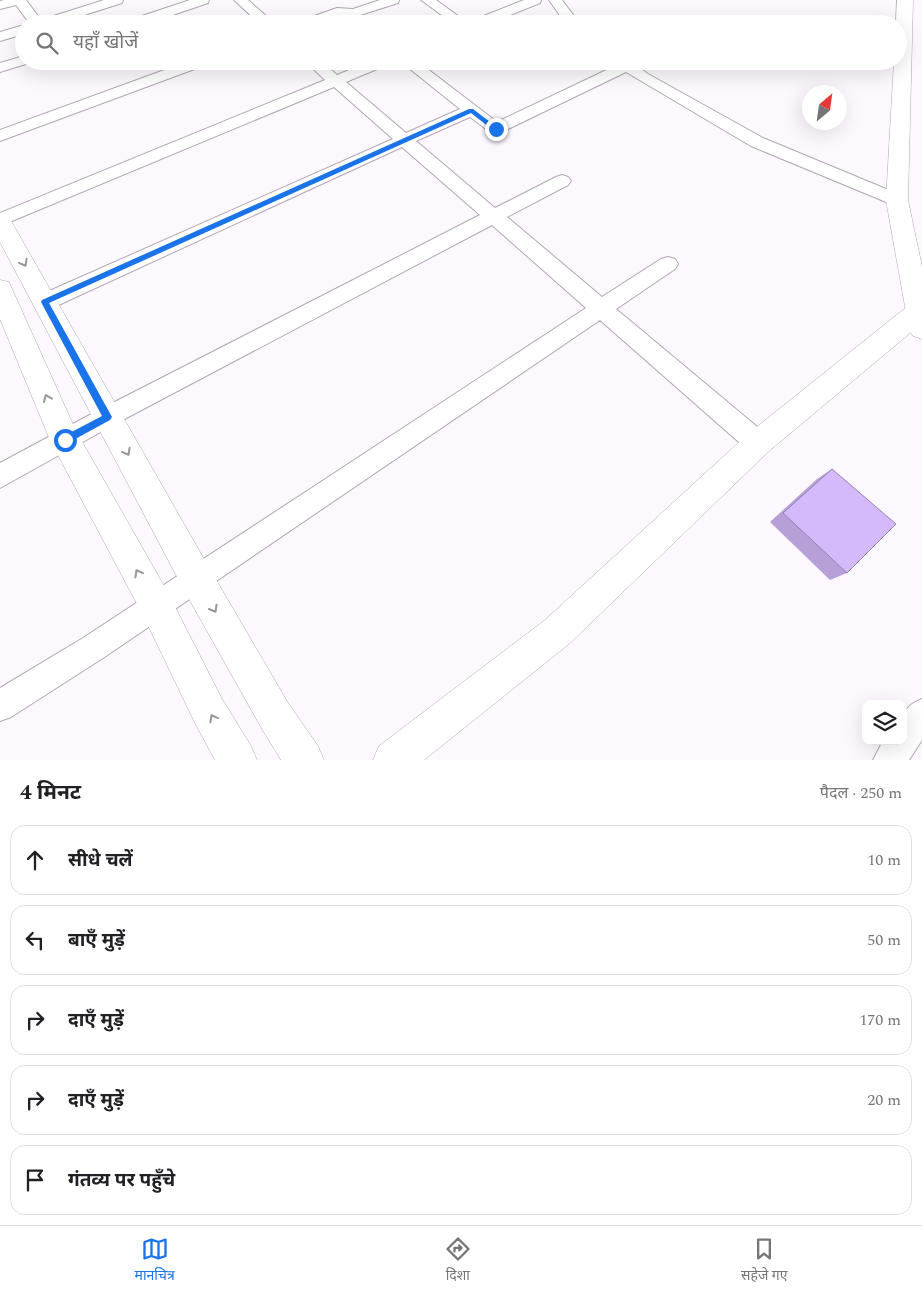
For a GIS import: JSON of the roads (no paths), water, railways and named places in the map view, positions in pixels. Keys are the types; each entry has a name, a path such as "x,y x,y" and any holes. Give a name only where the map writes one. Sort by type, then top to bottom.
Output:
{"main road":[{"path":"904,15 905,0"},
{"path":"393,760 557,632 758,443 920,320 897,200 902,70"},
{"path":"0,220 196,578 275,716 304,760"},
{"path":"0,289 6,320 65,440 156,605 209,712 237,760"}],"street":[{"path":"0,5 20,0 31,15"},
{"path":"70,15 117,0"},
{"path":"159,15 203,0"},
{"path":"240,0 258,15"},
{"path":"328,0 347,15"},
{"path":"331,15 342,11 354,13 393,0"},
{"path":"427,0 450,15"},
{"path":"498,15 535,0"},
{"path":"555,0 566,15"},
{"path":"0,37 15,32"},
{"path":"0,68 15,63"},
{"path":"0,136 179,70"},
{"path":"322,70 758,443"},
{"path":"0,220 363,70"},
{"path":"419,70 496,129 611,70"},
{"path":"633,70 757,142 897,200"},
{"path":"45,302 471,110"},
{"path":"0,476 107,417 562,181"},
{"path":"0,706 93,648 668,264"},
{"path":"907,735 922,714"},
{"path":"889,760 900,745"}]}
